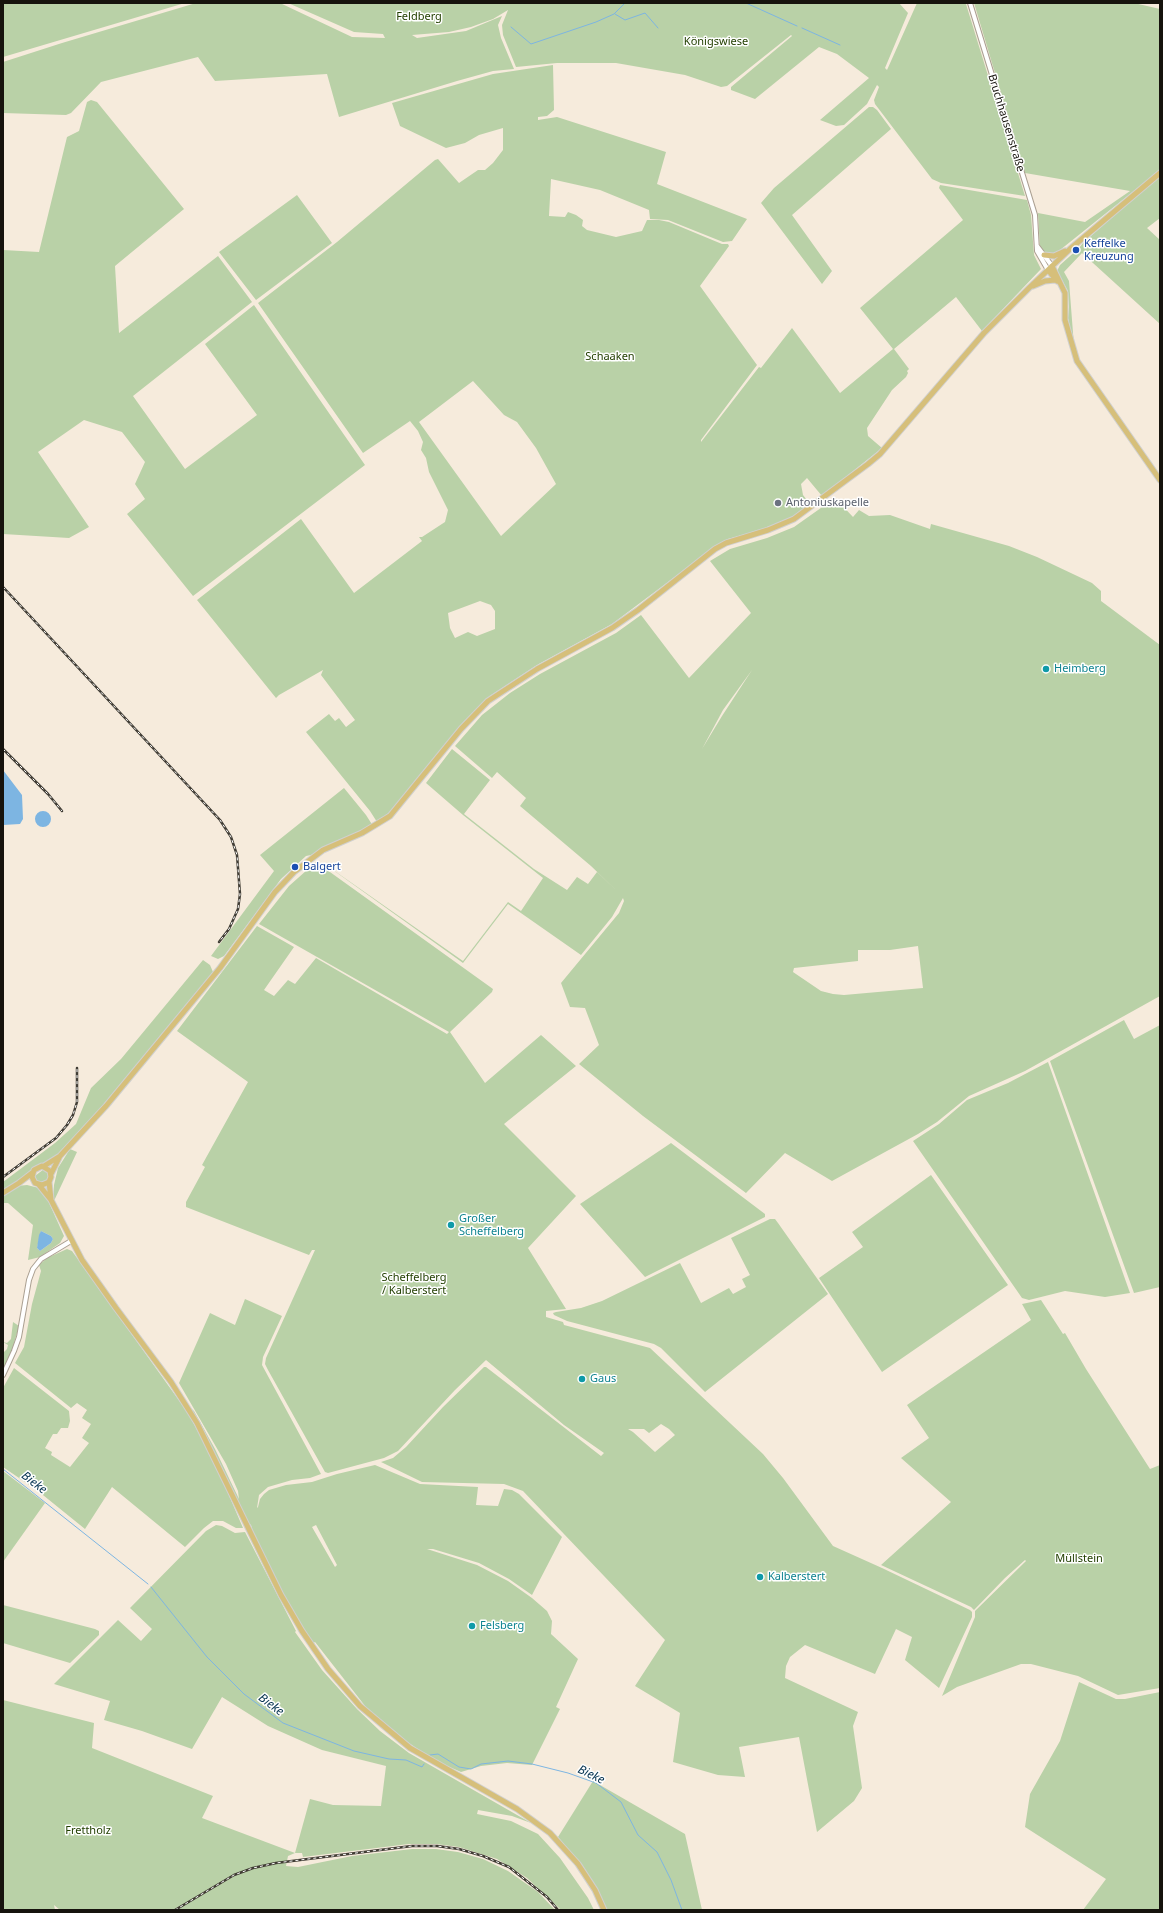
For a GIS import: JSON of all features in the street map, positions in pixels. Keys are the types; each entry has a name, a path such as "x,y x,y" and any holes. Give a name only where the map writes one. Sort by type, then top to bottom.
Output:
{"main road":[{"path":"3,1193 20,1184 37,1167 44,1166 60,1156 112,1099 220,968 275,892 294,872 323,850 362,833 390,816 461,729 488,701 537,669 612,628 638,610 715,549 726,543 768,530 794,519 868,464 880,454 914,412 984,333 1030,287 1070,249 1160,173"},
{"path":"1044,255 1054,256 1070,249"},
{"path":"1052,266 1066,296 1065,320 1077,361 1160,480"},
{"path":"1048,270 1063,288"},
{"path":"1030,287 1041,282 1056,280"},
{"path":"51,1200 49,1182 51,1174 60,1156"},
{"path":"44,1166 49,1169 51,1174"},
{"path":"33,1172 33,1179 51,1200 71,1241 103,1291 158,1364 187,1407 211,1448 281,1595 302,1631 328,1669 360,1706 410,1748 517,1809 550,1833 578,1864 592,1886 604,1910"},
{"path":"20,1184 44,1185 49,1182"}],"street":[{"name":"Bruchhausenstraße","path":"970,3 1033,211 1036,224 1037,253 1048,270"},
{"path":"1036,244 1052,266"},
{"path":"3,1375 19,1337 29,1280 33,1269 44,1257 71,1241"}],"green space":[{"path":"3,3 185,3 3,57"},
{"path":"196,3 280,3 352,37 385,38 383,34 354,32 288,3 899,3 908,13 885,68 887,70 917,3 966,4 1025,196 941,183 932,179 875,104 874,100 879,87 877,85 867,104 844,125 836,126 820,120 869,78 837,54 819,47 755,99 731,90 731,87 792,36 791,35 727,86 721,87 685,75 616,63 557,63 516,67 503,35 502,25 508,10 493,19 471,27 449,32 412,35 417,38 466,31 502,16 498,25 501,38 514,69 493,71 339,117 327,74 215,81 198,57 101,82 71,113 66,115 3,113 3,62"},
{"path":"974,3 1134,3 1160,9 1160,170 1055,254 1044,252 1040,248 1038,213 1085,222 1130,191 1025,173"},
{"name":"Schaaken","path":"553,65 554,110 547,116 538,117 538,120 557,117 666,152 657,184 747,219 732,241 723,242 668,220 650,219 649,210 600,190 551,179 549,216 565,217 568,212 583,220 582,226 587,230 616,237 642,231 647,220 659,220 669,222 722,244 728,244 729,246 700,286 757,365 701,442 759,367 761,368 792,328 840,393 893,349 860,308 963,220 939,188 940,185 1027,200 1031,215 1034,255 1041,269 982,331 956,297 894,349 909,369 907,371 908,373 906,377 892,390 867,428 868,436 882,448 822,496 807,478 801,484 803,495 810,504 801,512 779,525 728,539 712,549 612,624 537,665 490,696 461,725 394,809 377,822 370,811 306,732 329,714 335,721 339,718 346,727 355,720 321,675 323,670 276,698 197,600 301,519 354,593 422,541 419,537 422,537 445,522 448,510 429,472 426,458 421,450 423,442 418,431 410,421 363,453 258,303 337,242 435,160 438,159 459,183 478,170 485,170 493,163 503,150 503,128 479,135 465,143 446,148 400,126 392,103 493,74","holes":["473,381 504,415 517,422 536,448 556,484 501,536 419,422","480,601 491,605 495,611 495,629 477,636 468,632 455,638 450,628 448,613"]},
{"path":"91,100 97,102 184,209 115,266 119,333 218,256 252,302 133,396 185,469 257,415 205,344 254,305 365,465 193,596 127,514 145,499 135,484 145,462 122,432 84,420 38,452 89,527 69,538 3,534 3,250 39,252 67,137 79,131 87,102"},
{"path":"869,107 873,107 877,110 891,129 792,215 832,271 822,284 761,203 774,188"},
{"path":"1160,175 1160,218 1147,228 1160,240 1160,324 1082,253 1064,272 1069,281 1074,346 1068,318 1068,291 1057,271 1060,265"},
{"path":"297,195 332,243 256,300 219,252"},
{"path":"835,498 853,517 859,510 869,516 890,515 930,529 931,524 1009,546 1037,557 1092,583 1101,591 1101,601 1160,645 1160,996 1025,1071 969,1096 937,1122 918,1134 832,1181 785,1153 746,1193 643,1116 579,1064 599,1045 585,1008 570,1007 561,983 619,913 624,901 623,898 612,917 581,955 508,904 463,963 319,860 463,961 508,902 521,911 543,878 463,815 426,783 452,749 490,780 464,814 534,869 567,890 577,877 588,884 597,872 619,893 591,866 520,806 526,798 497,772 492,778 455,746 482,715 510,693 540,674 616,633 641,615 689,678 751,613 710,561 730,549 767,538 794,527","holes":["752,670 722,716 702,749 723,710","918,946 923,988 844,995 833,994 821,991 793,972 794,968 858,961 858,950 890,950"]},
{"path":"344,788 373,826 306,856 281,879 224,956 218,959 211,956 274,871 260,855"},
{"name":"Scheffelberg / Kalberstert","path":"316,862 493,989 492,992 450,1032 485,1083 541,1035 576,1066 504,1124 576,1196 528,1248 566,1309 546,1311 546,1317 563,1322 564,1325 650,1348 763,1454 783,1478 833,1546 972,1612 972,1617 939,1688 905,1660 912,1637 896,1629 875,1674 805,1645 790,1657 786,1666 785,1678 858,1712 853,1726 862,1788 854,1801 817,1832 799,1737 739,1747 745,1777 718,1775 673,1762 680,1713 635,1686 665,1640 523,1491 504,1484 422,1482 381,1462 393,1458 406,1447 443,1407 484,1367 486,1367 601,1456 604,1453 564,1425 486,1360 455,1390 398,1451 384,1458 328,1473 325,1472 268,1370 265,1364 266,1358 315,1250 312,1250 309,1255 186,1207 186,1202 205,1167 202,1165 248,1082 177,1031 257,926 294,947 264,990 274,996 288,980 295,984 316,958 447,1034 449,1032 259,924 289,886","holes":["661,1424 675,1435 655,1452 628,1429 644,1429 649,1433"]},
{"path":"203,960 210,965 213,972 106,1103 56,1156 45,1163 35,1166 29,1174 3,1191 3,1182 55,1143 76,1124 91,1088 121,1059"},
{"path":"1124,1020 1134,1039 1160,1025 1160,1287 1134,1293 1050,1061"},
{"path":"1048,1062 1130,1293 1105,1297 1065,1291 1029,1300 1022,1298 913,1141 939,1124 967,1100 1008,1083"},
{"path":"671,1143 765,1214 765,1217 645,1277 580,1204"},
{"path":"70,1149 77,1152 53,1203 54,1185 58,1168"},
{"path":"44,1169 48,1171 49,1176 48,1180 43,1183 37,1181 35,1176"},
{"path":"931,1175 1008,1285 882,1372 819,1278 863,1247 852,1232"},
{"path":"27,1185 39,1188 46,1196 64,1236 60,1243 40,1257 28,1260 33,1225 8,1203 3,1203 3,1196 17,1186","holes":["41,1231 51,1236 53,1239 51,1243 40,1251 37,1248"]},
{"path":"770,1219 775,1219 828,1294 705,1392 661,1348 654,1344 567,1321 554,1315 553,1313 581,1308 602,1301 680,1263 701,1303 729,1288 733,1294 746,1287 742,1279 750,1275 731,1238"},
{"path":"67,1249 72,1251 188,1413 216,1465 243,1528 236,1528 223,1521 213,1521 185,1547 112,1487 85,1529 38,1491 3,1467 3,1388 14,1368 69,1411 70,1421 68,1428 61,1428 57,1434 53,1434 45,1448 52,1452 51,1455 70,1467 89,1443 82,1438 91,1424 82,1418 87,1410 77,1403 71,1408 15,1363 24,1347 32,1304 41,1271 39,1265 47,1258"},
{"path":"245,1299 282,1316 263,1357 262,1365 321,1474 310,1478 292,1480 268,1487 259,1495 257,1508 260,1499 269,1490 286,1485 312,1482 337,1474 375,1465 420,1484 478,1487 476,1505 498,1506 504,1489 512,1490 519,1494 562,1537 532,1595 509,1579 479,1563 433,1549 427,1549 477,1565 508,1581 532,1598 547,1611 552,1621 551,1634 578,1659 556,1707 560,1709 532,1765 507,1763 481,1766 461,1772 438,1762 390,1730 369,1711 315,1642 312,1644 291,1611 255,1538 251,1525 246,1521 188,1406 194,1411 215,1449 239,1499 238,1491 226,1464 179,1383 210,1313 235,1325","holes":["316,1525 337,1565 335,1567 312,1527"]},
{"name":"Müllstein","path":"1041,1300 1063,1334 1065,1333 1086,1369 1150,1469 1160,1465 1160,1688 1118,1695 1078,1676 1031,1664 1021,1664 957,1687 942,1696 975,1617 975,1611 1026,1561 1025,1560 1005,1578 974,1610 971,1607 881,1565 951,1502 901,1458 929,1438 907,1405 1031,1320 1022,1304"},
{"path":"13,1322 19,1326 12,1350 3,1370 3,1353 7,1349 8,1345 3,1342 7,1343 11,1339"},
{"path":"3,1471 45,1503 3,1562"},
{"path":"216,1525 222,1526 235,1533 245,1532 296,1631 295,1632 322,1670 357,1709 380,1731 409,1753 531,1823 512,1816 478,1810 477,1814 511,1821 538,1834 560,1858 588,1898 594,1910 561,1910 527,1878 497,1859 459,1847 436,1844 409,1844 303,1857 302,1853 295,1853 310,1799 333,1805 381,1806 386,1766 322,1750 268,1726 222,1697 192,1749 142,1731 104,1720 110,1701 54,1684 118,1620 141,1641 152,1629 130,1608 206,1531"},
{"path":"3,1605 95,1629 99,1631 99,1635 70,1663 3,1643"},
{"path":"1079,1682 1116,1699 1125,1699 1160,1692 1160,1910 1083,1910 1106,1879 1025,1827 1030,1794 1060,1741"},
{"name":"Frettholz","path":"3,1700 94,1723 92,1748 213,1796 202,1818 295,1853 288,1856 286,1866 298,1867 352,1856 412,1849 436,1849 458,1852 483,1859 508,1871 538,1892 555,1910 60,1910 54,1905 55,1910 3,1910"},
{"path":"593,1781 685,1834 702,1910 607,1910 594,1884 582,1866 558,1837"}],"water":[{"path":"3,770 22,795 23,819 20,824 3,825"},
{"path":"43,811 50,816 51,819 46,826 43,827 36,822 35,819 40,812"},
{"path":"41,1231 51,1236 53,1239 51,1243 40,1251 37,1248"}],"waterway":[{"path":"511,27 531,44 596,22 614,14 625,3"},
{"path":"746,3 797,26"},
{"path":"615,14 625,20 645,13 658,28"},
{"path":"802,28 840,45"},
{"name":"Bieke","path":"3,1469 148,1584"},
{"name":"Bieke","path":"151,1587 207,1657 244,1694 283,1723 354,1751 389,1759 406,1760 422,1767 424,1764"},
{"name":"Bieke","path":"430,1755 438,1754 459,1767 471,1769 481,1764 508,1761 532,1764 568,1773 596,1783 621,1802 638,1835 657,1852 671,1880 682,1910"}],"railway":[{"path":"3,587 220,820 231,837 237,855 240,894 238,909 229,929 219,942"},
{"path":"3,749 48,794 62,811"},
{"path":"3,1177 56,1138 67,1125 73,1115 77,1102 77,1068"},
{"path":"175,1910 234,1875 253,1868 276,1863 412,1846 437,1846 459,1849 483,1856 509,1867 547,1897 558,1910"}],"place":[{"name":"Keffelke Kreuzung","path":"1076,250"},
{"name":"Antoniuskapelle","path":"778,503"},
{"name":"Heimberg","path":"1046,669"},
{"name":"Balgert","path":"295,867"},
{"name":"Großer Scheffelberg","path":"451,1225"},
{"name":"Gaus","path":"582,1379"},
{"name":"Kalberstert","path":"760,1577"},
{"name":"Felsberg","path":"472,1626"}],"park label":[{"name":"Feldberg","path":"419,17"},
{"name":"Königswiese","path":"716,42"}]}
